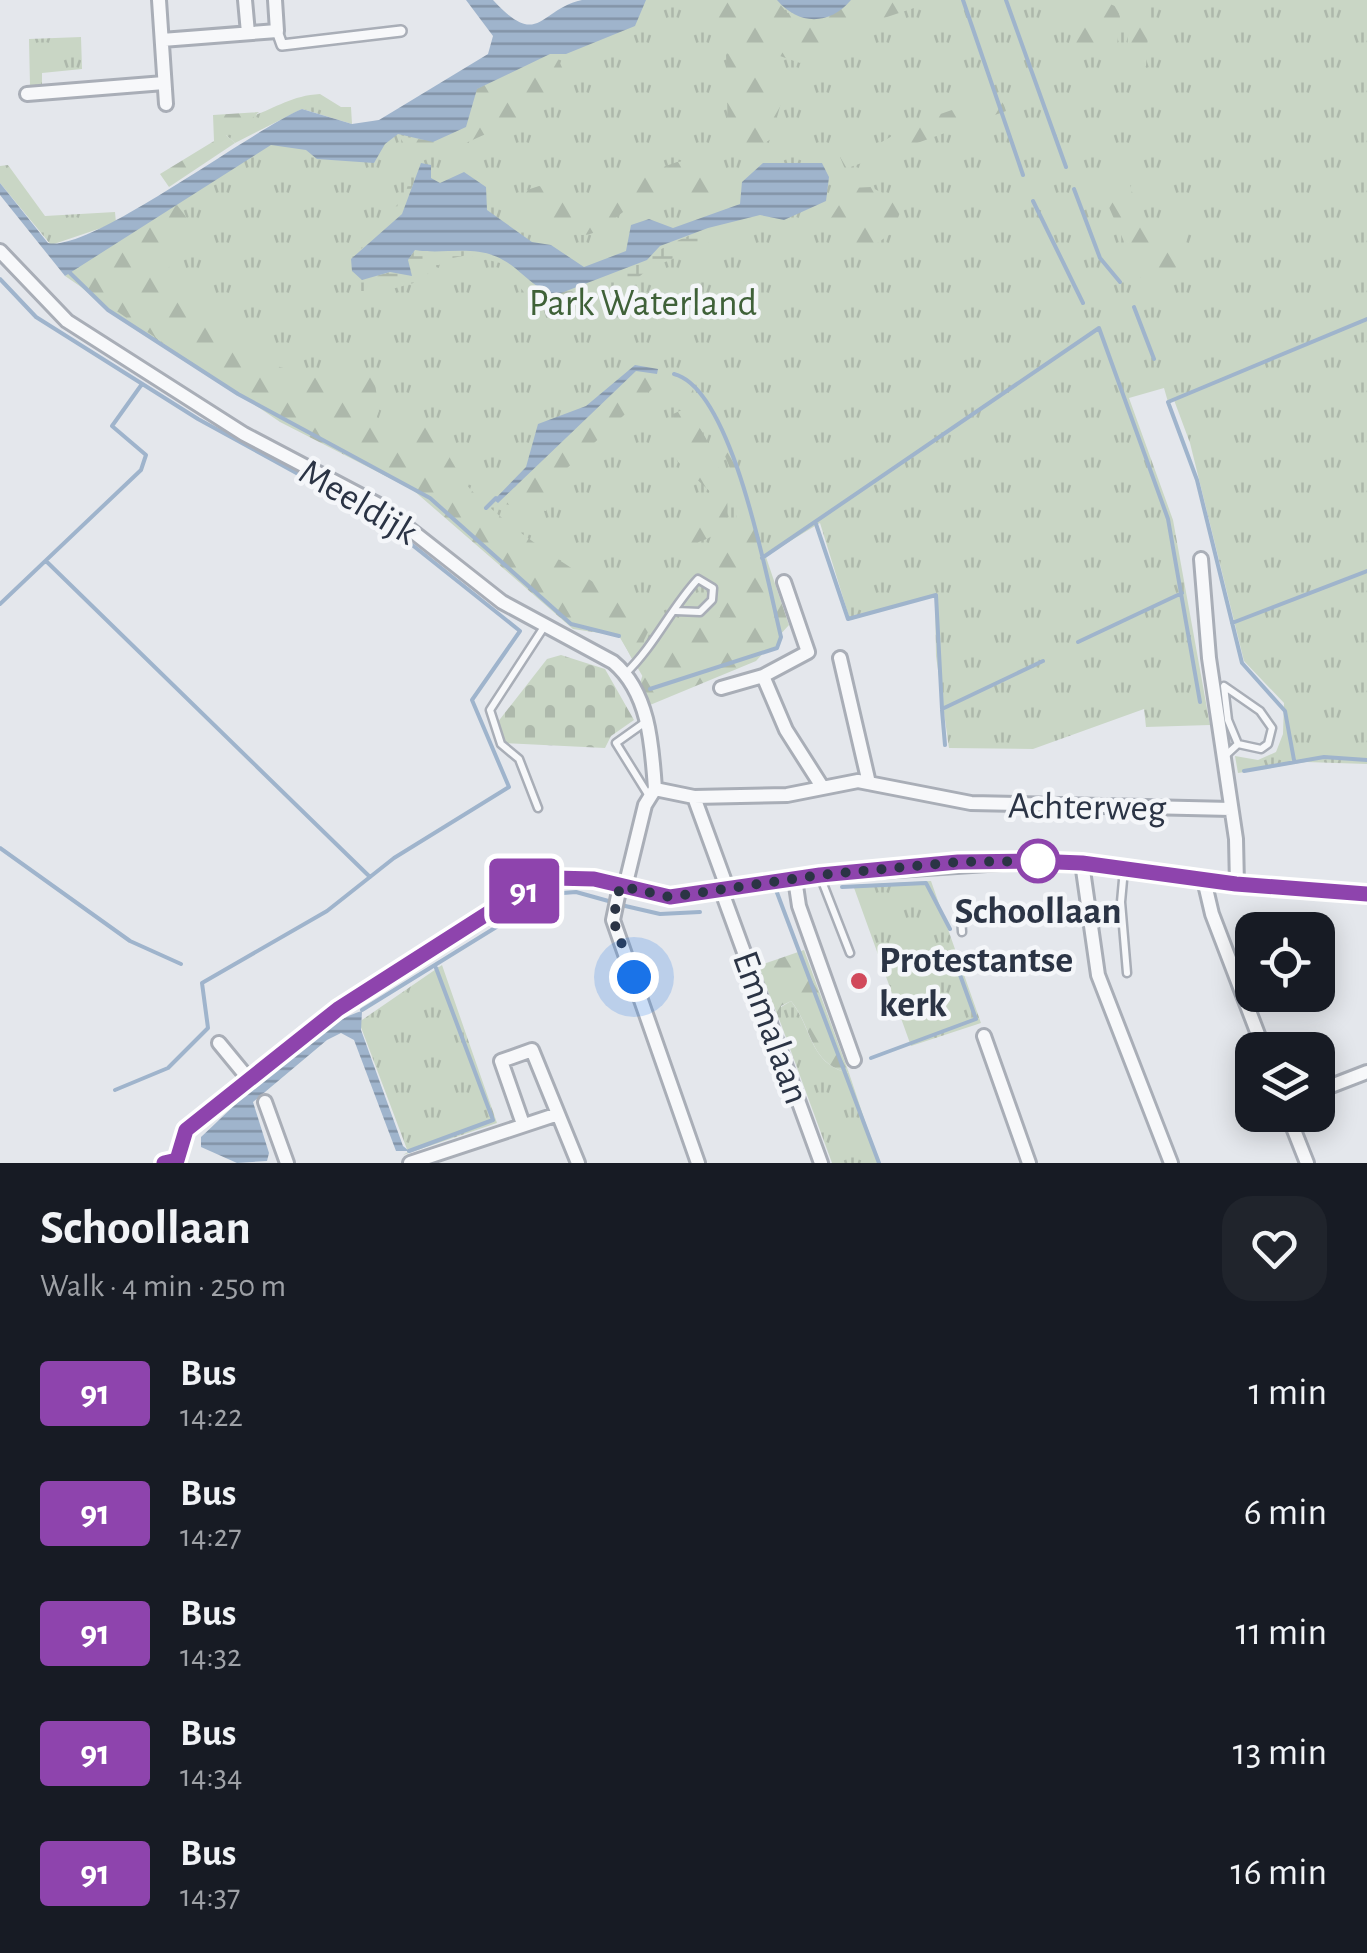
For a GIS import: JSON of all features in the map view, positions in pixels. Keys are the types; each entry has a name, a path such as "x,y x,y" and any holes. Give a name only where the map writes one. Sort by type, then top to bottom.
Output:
{"street":[{"path":"159,0 166,104"},
{"path":"245,0 248,33"},
{"path":"274,0 282,45 401,30"},
{"path":"162,40 277,30"},
{"path":"27,94 164,82"},
{"name":"Meeldijk","path":"0,251 67,321 244,434 379,505 467,577 544,627 613,662 626,673"},
{"path":"1201,559 1231,809 1236,884"},
{"path":"720,688 763,676 808,652 784,582"},
{"path":"840,658 869,783"},
{"path":"626,673 646,723 652,792 619,895 698,1163"},
{"path":"763,676 786,730 821,785"},
{"name":"Achterweg","path":"652,792 694,796 787,795 821,785 869,783 971,803 1231,809"},
{"name":"Emmalaan","path":"694,796 821,1163"},
{"path":"176,1162 186,1130 246,1078 338,1009 536,884 570,876 619,895 670,897 820,875 958,862 1082,863 1236,884 1367,894"},
{"path":"1082,863 1098,975 1171,1163"},
{"path":"794,879 799,906 854,1060"},
{"path":"1204,880 1212,914 1257,1032"},
{"path":"984,1036 1029,1163"},
{"path":"220,1043 246,1078"},
{"path":"523,1124 500,1061 532,1050 555,1115"},
{"path":"1335,1084 1367,1072"},
{"path":"265,1102 287,1163"},
{"path":"410,1163 555,1115 561,1117 578,1163"},
{"path":"1295,1132 1307,1163"}],"lane":[{"path":"626,673 698,580 713,588 712,600 700,612 676,611"},
{"path":"538,808 519,759 501,744 490,710 544,627"},
{"path":"1224,686 1271,721 1268,744 1261,748 1238,744 1228,720 1224,686"},
{"path":"646,723 616,743 652,792"},
{"path":"1222,758 1238,744"},
{"path":"1124,869 1121,902 1127,973"},
{"path":"820,875 850,953"},
{"path":"960,902 962,932"}],"green space":[{"name":"Park Waterland","path":"614,0 1367,0 1367,764 1306,762 1238,773 1235,756 1258,760 1276,752 1283,734 1284,703 1244,661 1190,443 1174,400 1168,402 1164,388 1129,398 1173,520 1210,725 1146,727 1144,709 1033,749 949,748 936,656 935,596 850,620 820,523 762,558 781,637 777,648 650,689 619,636 571,624 430,498 237,394 108,310 59,268 282,130 341,138 448,101"},
{"path":"712,0 777,0 787,13 845,6 851,0 938,0 872,22 828,51 800,63 717,34 710,24"},
{"path":"1069,0 1101,0 1117,7 1117,46 1082,55 1071,48"},
{"path":"1150,3 1146,66 1137,66 1127,52 1130,7"},
{"path":"81,37 82,69 42,73 42,85 30,86 29,39"},
{"path":"555,52 574,94 446,152 410,154 398,134 427,140 457,133 472,116 476,89"},
{"path":"726,53 789,75 777,117 782,132 743,157 728,139"},
{"path":"1000,93 1006,111 845,169 840,157 857,156 915,123"},
{"path":"320,94 341,107 351,107 352,124 302,109 235,143 226,135 225,121"},
{"path":"259,112 249,121 226,121 226,135 235,143 169,187 160,174 214,141 213,115"},
{"path":"698,160 710,167 725,191 707,201 661,198 641,202 600,230 584,235 565,231 534,216 524,191 539,186 556,189 572,211 616,184 677,162"},
{"path":"421,163 402,214 355,254 354,274 362,280 390,272 412,272 408,260 415,250 488,254 548,286 567,287 614,272 704,230 753,218 698,249 650,268 606,303 548,306 528,297 500,263 468,255 447,259 417,282 385,291 360,291 342,260 357,238 401,200 409,173"},
{"path":"8,165 45,216 115,212 116,223 51,245 0,183 0,166"},
{"path":"1129,179 1147,218 1164,228 1187,231 1185,265 1140,278 1097,180"},
{"path":"871,187 903,204 893,232 876,244 851,246 827,224 850,188"},
{"path":"177,205 190,222 169,261 176,289 270,364 317,378 374,377 379,411 373,427 424,425 467,485 493,510 554,556 640,611 650,628 636,656 632,659 620,636 573,629 413,490 280,422 65,276"},
{"path":"636,371 666,376 564,471 546,511 498,503"},
{"path":"673,372 691,375 694,396 717,412 789,625 756,661 650,705 642,678 671,625 680,621 695,627 720,617 721,598 731,591 711,572 733,530 737,506 722,450 700,417 674,392"},
{"path":"684,409 701,430 717,462 728,511 716,533 681,551 683,528 715,517 716,497 677,461 673,414"},
{"path":"561,655 605,669 634,720 611,736 605,748 505,743 497,723 547,659"},
{"path":"931,881 981,1023 911,1046 853,885"},
{"path":"804,950 849,1073 826,1062 791,1001 781,1006 781,1024 758,966"},
{"path":"442,965 497,1123 403,1155 408,1152 359,1022"},
{"path":"791,1001 819,1054 826,1062 849,1073 879,1163 832,1163 781,1024 781,1007"}],"water":[{"path":"466,0 493,0 508,15 530,25 582,0 646,0 635,26 566,54 550,54 477,89 466,127 433,142 398,134 385,144 374,163 317,159 306,150 271,145 65,276 0,195 0,183 48,243 69,241 133,211 302,109 352,124 379,120 488,54 493,36"},
{"path":"777,0 851,0 833,14 814,19 794,14"},
{"path":"421,163 431,165 431,178 440,183 464,172 486,187 487,210 532,242 551,245 584,267 626,251 631,225 649,219 673,228 740,204 742,182 763,163 822,163 829,177 826,201 784,220 760,215 708,228 660,246 647,260 556,295 541,289 503,260 471,251 415,250 408,260 412,276 390,272 362,280 352,271 351,259 402,214"},
{"path":"635,365 658,369 657,374 636,371 498,503 494,500 526,467 538,424 586,406"},
{"path":"362,1011 361,1030 403,1146 409,1151 396,1151 354,1040 341,1033 327,1040 253,1102 269,1153 267,1161 237,1163 201,1147 201,1137 278,1066 322,1032"}],"waterway":[{"path":"963,0 1023,175"},
{"path":"1006,0 1066,167"},
{"path":"1074,189 1100,258 1120,282"},
{"path":"1033,201 1083,303"},
{"path":"70,273 108,310 238,394 430,498 571,624 619,636"},
{"path":"0,279 36,317 198,419 342,498 406,540 520,631 472,700 509,787 394,858 327,911 202,983 208,1028 168,1068 115,1090"},
{"path":"1134,307 1154,359"},
{"path":"1294,760 1285,711 1242,663 1197,480 1168,402 1367,319"},
{"path":"762,558 1099,328 1168,519 1200,702"},
{"path":"650,689 777,648 781,637 757,533 730,449 714,413 695,387 674,374"},
{"path":"0,604 141,470 146,455 112,426 142,384"},
{"path":"486,508 496,498"},
{"path":"816,524 848,619 936,595 942,709 1043,661"},
{"path":"46,561 370,877"},
{"path":"1232,623 1367,571"},
{"path":"1078,642 1182,593"},
{"path":"942,710 945,745"},
{"path":"1244,771 1324,757 1367,760"},
{"path":"0,848 130,941 181,964"},
{"path":"842,887 926,883 950,929"},
{"path":"776,890 879,1163"},
{"path":"362,1010 550,894 576,892 612,902"},
{"path":"621,905 660,914 700,912"},
{"path":"871,1058 976,1019 955,961"},
{"path":"409,1151 493,1120 436,968"}],"bus line":[{"name":"91","path":"164,1163 177,1160 186,1130 246,1078 338,1009 518,894 554,878 594,879 670,897 820,875 958,862 1031,861 1367,894"}],"place":[{"name":"Schoollaan","path":"1038,861"},
{"name":"Protestantse kerk","path":"859,981"}],"route":[{"path":"634,977 613,920 620,886 670,897 820,875 958,862 1038,861"}]}
